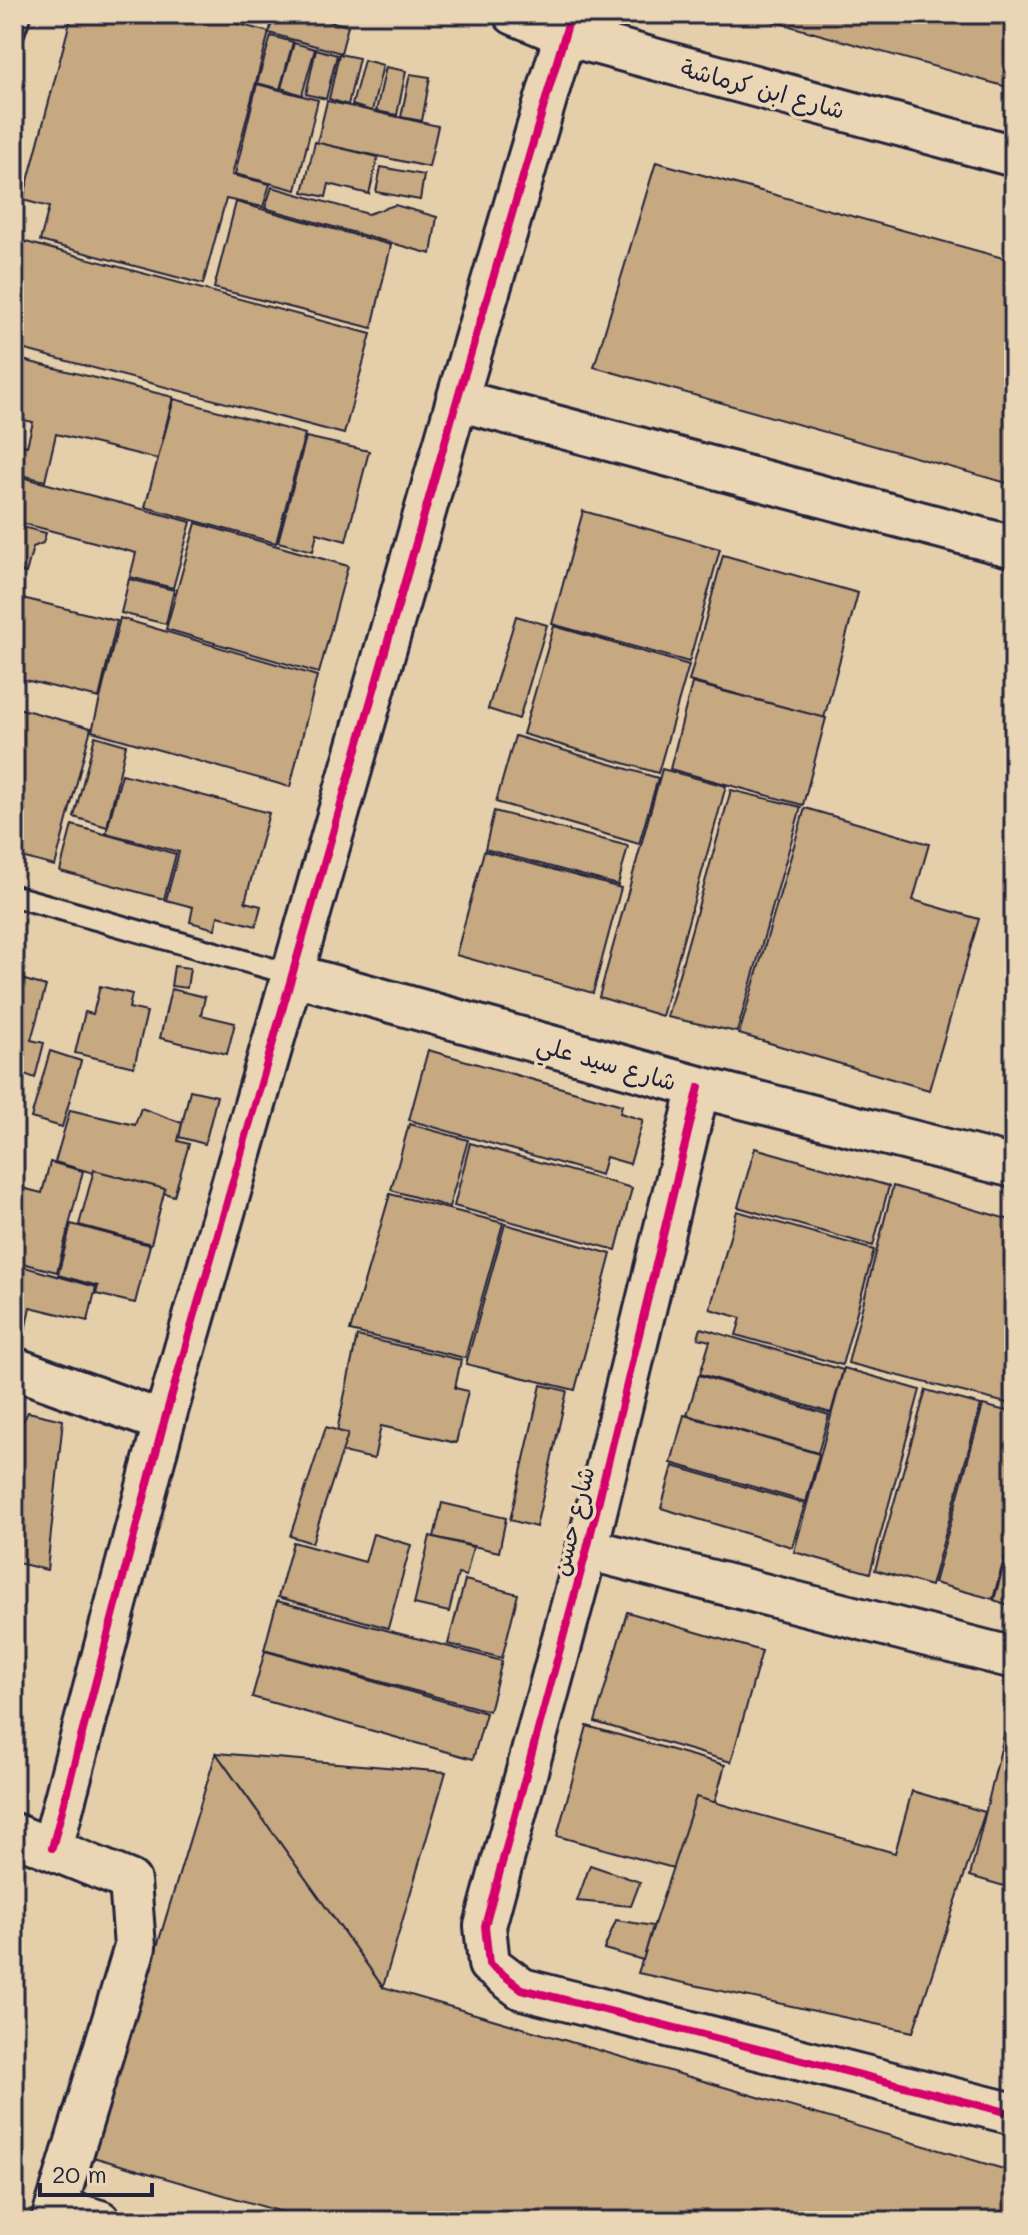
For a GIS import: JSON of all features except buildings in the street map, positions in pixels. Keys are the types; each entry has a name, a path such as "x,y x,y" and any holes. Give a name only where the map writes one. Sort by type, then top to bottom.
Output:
{"street":[{"name":"شارع ابن كرماشة","path":"514,14 568,24 1014,156"},
{"path":"52,1848 164,1422 568,24"},
{"path":"457,400 1014,547"},
{"name":"شارع سيد علي","path":"294,975 699,1087 1014,1167"},
{"name":"شارع حسن","path":"699,1087 587,1549 485,1926 489,1964 522,1989 1014,2114"},
{"path":"14,1368 164,1422"},
{"path":"587,1549 1014,1658"},
{"path":"14,1834 130,1881 135,1947 54,2215 100,2221"}],"lane":[{"path":"14,31 20,14"},
{"path":"14,896 294,975"}],"cycle path":[{"path":"52,1848 164,1422 571,14"},
{"path":"699,1087 587,1549 485,1926 489,1964 522,1989 1014,2114"}]}
